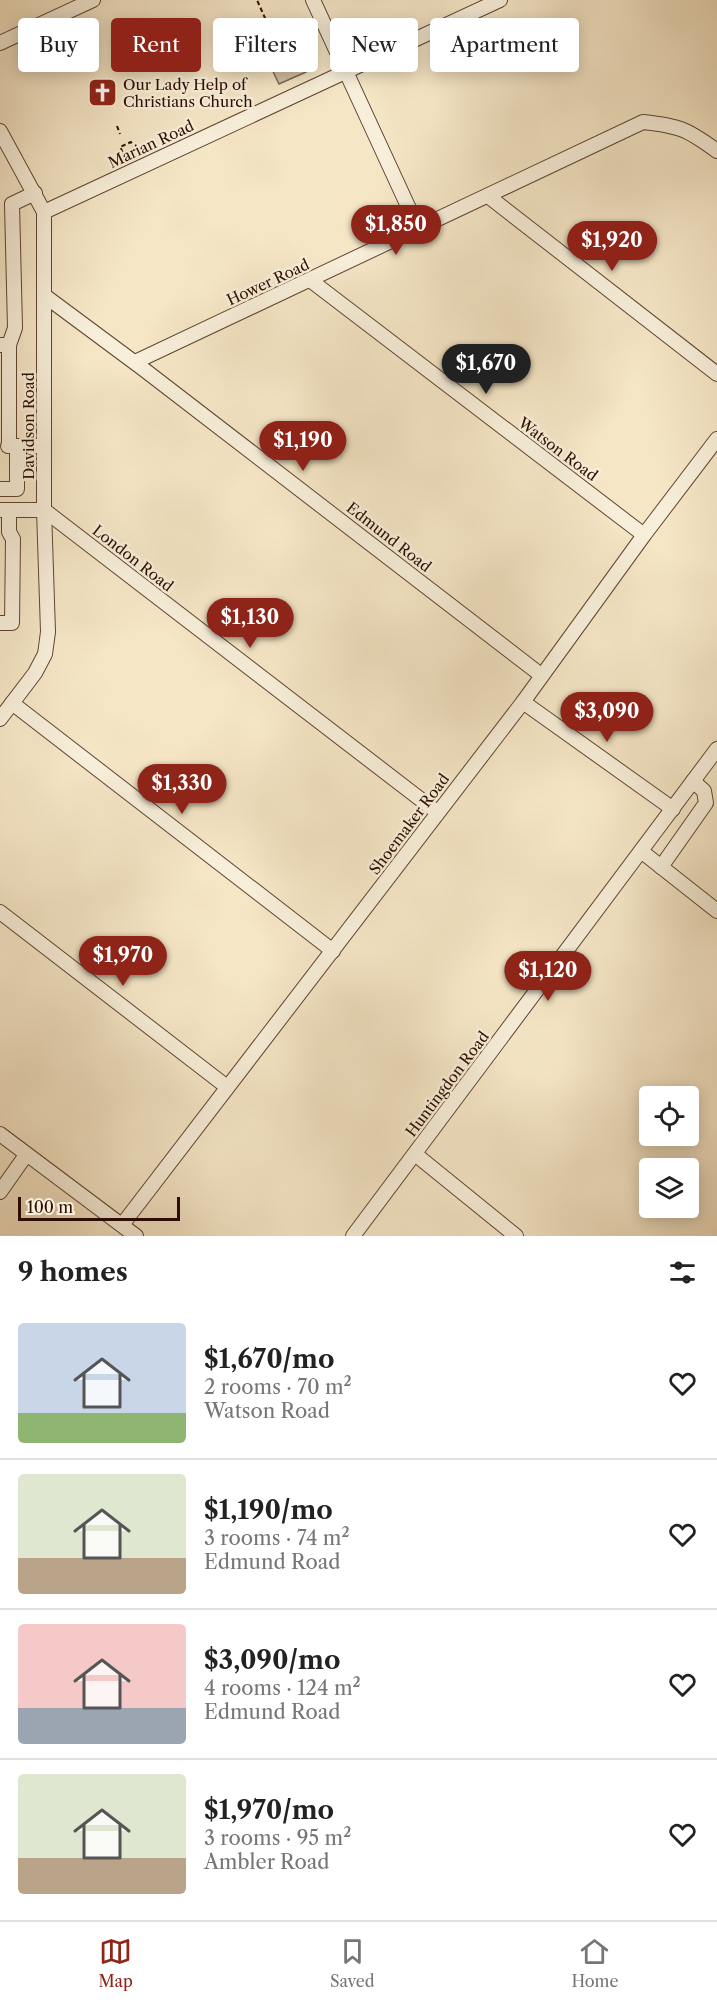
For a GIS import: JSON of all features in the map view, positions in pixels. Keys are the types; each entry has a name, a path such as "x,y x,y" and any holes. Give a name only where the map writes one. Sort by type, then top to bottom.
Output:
{"street":[{"path":"0,43 93,0"},
{"path":"313,0 330,38"},
{"name":"Marian Road","path":"418,38 500,0"},
{"path":"345,72 418,228"},
{"name":"Marian Road","path":"44,212 345,72"},
{"name":"Hower Road","path":"135,362 643,122 673,125 692,132 717,151"},
{"name":"Davidson Road","path":"0,131 44,212 44,510 48,632 45,654 35,673 0,719"},
{"path":"0,489 17,489 9,446 4,345 15,328 12,204 35,192"},
{"path":"488,196 717,374"},
{"name":"Watson Road","path":"310,280 644,535"},
{"name":"Edmund Road","path":"45,296 135,362 541,675"},
{"name":"Shoemaker Road","path":"122,1225 523,702 717,439"},
{"path":"9,446 44,446"},
{"path":"0,622 12,623 13,539 5,532 4,510 44,510"},
{"name":"London Road","path":"44,510 437,813"},
{"path":"523,702 673,809"},
{"path":"12,703 333,951"},
{"name":"Huntingdon Road","path":"353,1236 717,749"},
{"path":"661,867 706,803 704,791 693,781"},
{"path":"641,851 717,911"},
{"path":"0,912 227,1087"},
{"path":"0,1134 136,1236"},
{"path":"415,1154 516,1236"},
{"path":"0,1192 27,1155"}],"path":[{"path":"257,0 265,18"},
{"path":"117,126 120,134"},
{"path":"126,159 120,147 125,144 131,142 136,153"},
{"path":"123,153 134,148"}],"shaded area":[{"path":"273,72 306,72 279,84"}],"place":[{"name":"Our Lady Help of Christians Church","path":"102,93"}]}
